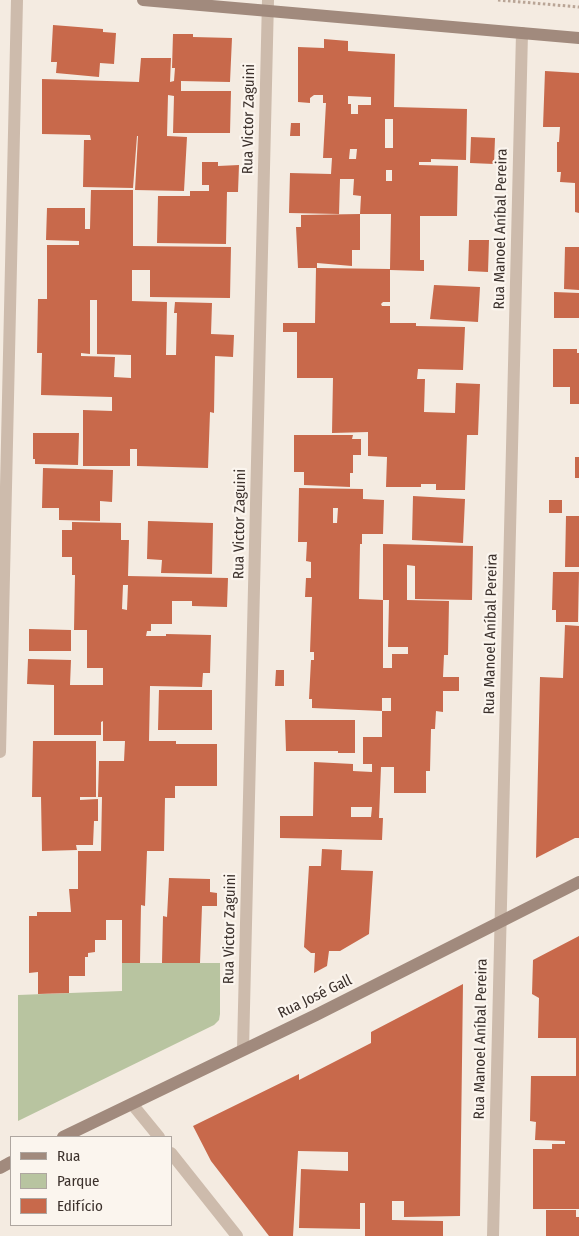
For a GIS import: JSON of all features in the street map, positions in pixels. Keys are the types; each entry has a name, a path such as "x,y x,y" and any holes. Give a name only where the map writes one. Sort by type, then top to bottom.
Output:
{"main road":[{"path":"143,0 268,6 579,38"},
{"name":"Rua José Gall","path":"65,1136 316,1015 579,882"}],"street":[{"path":"0,752 17,0"},
{"name":"Rua Victor Zaguini","path":"243,1049 268,6"},
{"name":"Rua Manoel Aníbal Pereira","path":"493,1236 522,33"},
{"path":"132,1104 158,1136"},
{"path":"172,1154 237,1236"}],"path":[{"path":"498,0 579,7"}],"green space":[{"path":"122,963 220,963 219,1020 214,1025 18,1121 18,995 122,991"}],"building":[{"path":"53,25 103,29 103,32 116,33 114,64 100,63 99,77 56,73 57,62 51,62"},
{"path":"173,34 193,34 193,37 232,38 230,82 181,81 181,91 231,91 230,133 173,133 174,96 168,95 167,136 187,137 184,191 135,190 138,136 133,188 83,187 84,140 91,140 90,135 42,134 42,79 139,82 141,58 171,58 170,82 174,81 175,68 172,68"},
{"path":"324,39 348,41 348,51 395,54 394,107 467,109 466,160 431,159 431,162 419,162 419,165 458,166 457,216 420,216 420,260 424,260 424,271 390,270 390,302 383,302 381,304 382,306 390,306 390,323 416,323 416,326 465,327 463,370 418,369 417,379 425,379 424,412 455,413 456,383 480,384 478,435 467,435 465,490 436,490 436,484 421,484 421,487 386,487 387,457 368,456 368,432 332,433 333,378 297,378 297,332 283,332 283,323 315,323 316,268 298,268 296,227 301,227 301,215 360,214 361,196 353,195 354,179 340,179 339,214 289,213 290,173 331,174 332,158 323,158 326,103 323,103 323,95 314,95 310,98 310,103 298,102 298,47 324,48","holes":["348,96 371,97 371,105 358,105 358,114 351,114 351,104 348,104","385,119 393,119 393,148 385,148","350,149 357,149 356,159 349,159","386,170 392,170 392,181 386,181","360,214 391,214 390,269 317,268 317,263 352,266 352,250 360,250"]},
{"path":"545,71 579,73 579,213 575,212 575,183 560,182 561,172 557,172 557,142 559,142 560,127 543,127"},
{"path":"291,123 300,123 300,136 290,136"},
{"path":"471,137 495,138 494,164 470,163"},
{"path":"202,162 218,162 218,166 239,165 238,192 227,192 226,244 157,243 158,196 190,196 190,191 209,191 209,185 202,185"},
{"path":"91,190 133,190 133,246 231,247 230,298 150,297 150,270 132,270 132,301 167,302 166,355 176,355 177,313 174,313 175,302 212,303 211,334 234,335 233,357 215,356 214,413 210,412 208,468 137,466 137,449 130,449 130,466 83,466 83,410 112,411 112,397 41,395 42,353 37,353 38,299 47,299 47,245 79,245 79,241 46,240 47,208 85,208 85,229 90,229","holes":["90,300 97,300 97,354 131,355 131,378 114,377 115,357 81,356 81,353 90,354"]},
{"path":"469,240 489,240 488,272 468,271"},
{"path":"565,247 579,247 579,290 564,289"},
{"path":"434,285 480,287 478,322 430,319"},
{"path":"554,292 579,293 579,318 554,318"},
{"path":"553,349 577,349 577,353 579,353 579,404 570,404 570,387 553,387"},
{"path":"33,433 79,433 78,465 35,464 35,459 33,459"},
{"path":"294,435 353,435 352,439 361,439 361,455 353,455 353,473 350,473 350,487 304,485 304,472 294,472"},
{"path":"575,457 579,457 579,478 575,478"},
{"path":"43,468 113,470 112,502 100,501 100,521 59,520 59,508 42,508"},
{"path":"299,488 363,489 363,499 384,500 383,534 362,534 362,544 360,544 359,599 383,600 383,544 473,546 472,600 415,599 415,566 407,565 407,600 449,601 448,655 444,655 443,677 459,677 459,691 443,691 443,712 436,711 435,729 431,729 430,771 426,771 426,793 394,793 394,767 381,767 379,818 383,818 382,840 280,838 280,816 313,816 314,762 353,764 353,771 372,772 372,764 363,764 363,737 382,737 382,711 312,708 312,699 309,699 311,660 314,660 314,652 310,652 312,597 305,597 306,578 311,578 311,562 306,561 307,542 298,542","holes":["333,508 338,508 337,523 333,523","383,600 389,600 388,647 408,647 408,654 392,654 392,668 383,668","382,698 391,698 391,711 382,711","351,807 372,807 371,817 351,817"]},
{"path":"413,496 465,499 463,543 412,540"},
{"path":"549,500 562,500 562,513 549,513"},
{"path":"566,516 579,516 579,567 565,567"},
{"path":"148,521 213,523 212,574 161,573 162,560 147,559"},
{"path":"72,522 121,523 121,540 129,540 128,576 228,578 227,607 192,606 192,601 172,601 172,624 151,624 151,631 147,631 146,636 166,636 166,634 211,635 210,673 203,673 202,687 150,686 149,741 176,741 176,744 217,744 217,786 175,786 175,798 165,798 164,851 147,851 145,906 141,905 140,963 122,963 122,920 106,920 106,940 95,940 95,952 88,953 88,957 85,957 85,976 69,976 69,993 38,994 38,972 29,973 29,916 37,916 37,912 71,912 69,889 78,889 78,851 101,851 102,797 98,797 99,761 124,761 125,741 103,741 103,721 101,722 101,735 54,735 54,685 27,684 28,659 71,660 70,685 103,685 103,668 87,668 87,630 74,630 75,575 72,575 72,557 62,557 62,530 72,530","holes":["123,585 128,585 127,610 122,609"]},
{"path":"553,572 579,572 578,622 556,622 556,610 552,610"},
{"path":"565,625 579,626 579,838 575,838 536,858 540,677 563,678"},
{"path":"29,629 71,630 71,651 29,651"},
{"path":"276,670 284,670 284,686 275,686"},
{"path":"159,690 212,690 212,730 158,730"},
{"path":"285,720 355,720 355,753 338,753 338,751 286,751"},
{"path":"33,741 96,741 96,797 80,797 80,800 98,799 98,821 94,821 93,845 76,845 77,850 42,851 41,797 32,797"},
{"path":"322,849 342,850 341,870 373,871 369,934 340,951 329,951 327,966 314,973 315,953 311,953 304,947 309,866 321,866"},
{"path":"169,878 210,879 210,892 217,893 217,906 202,906 200,963 162,963 163,916 167,917"},
{"path":"579,936 579,1209 533,1209 533,1149 552,1149 552,1144 565,1144 565,1141 535,1140 536,1122 530,1121 531,1076 576,1076 576,1038 538,1038 539,998 532,994 533,960"},
{"path":"463,984 460,1216 404,1217 404,1201 392,1201 392,1220 443,1221 443,1236 365,1236 365,1203 360,1203 360,1229 299,1228 301,1169 348,1171 348,1152 298,1151 293,1236 269,1236 211,1161 193,1126 299,1074 299,1080 371,1043 371,1032"},
{"path":"546,1210 576,1210 576,1217 579,1217 579,1236 546,1236"}]}
